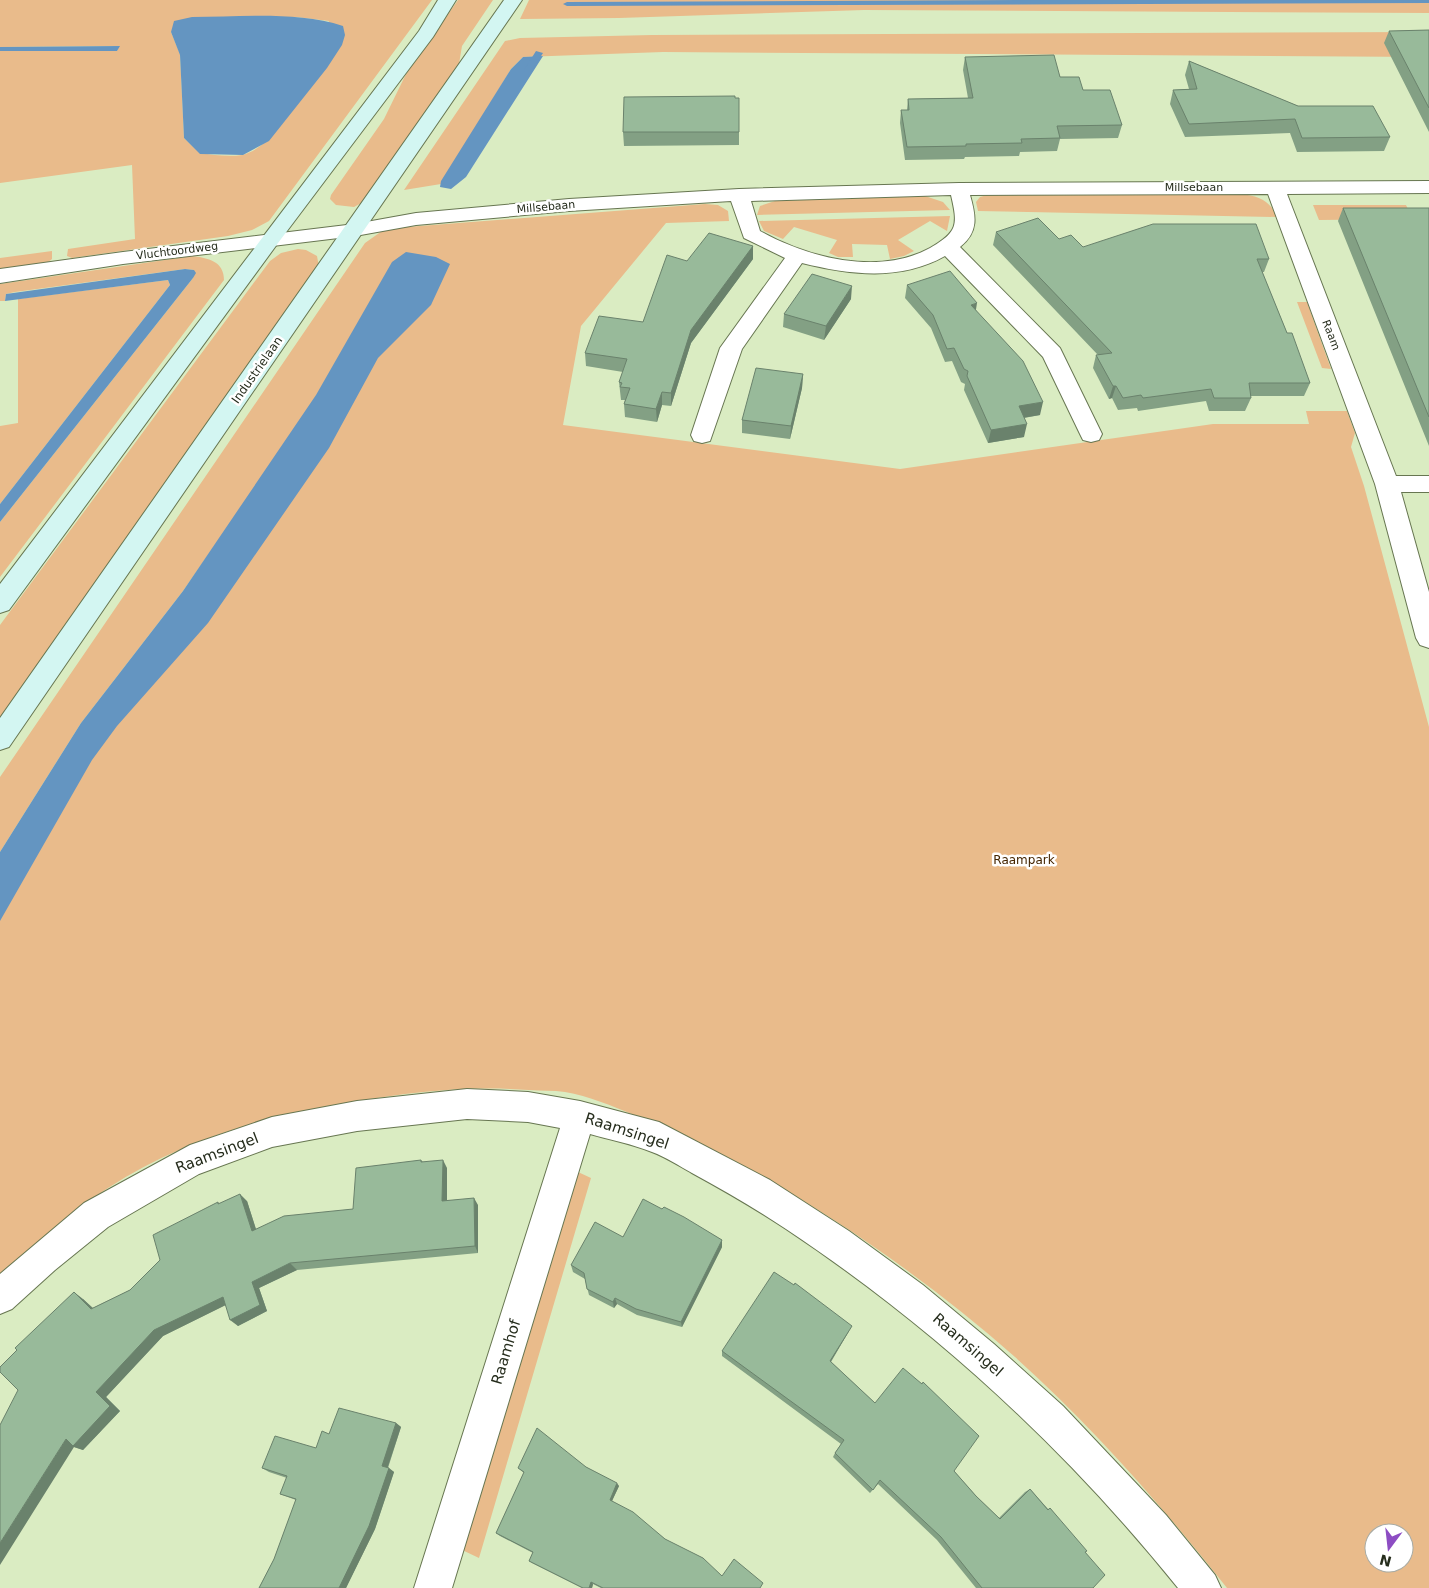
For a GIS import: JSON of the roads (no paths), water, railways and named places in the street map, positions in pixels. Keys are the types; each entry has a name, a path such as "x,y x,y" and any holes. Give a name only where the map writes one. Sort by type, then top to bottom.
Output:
{"main road":[{"path":"0,603 427,33 447,0"},
{"name":"Industrielaan","path":"0,739 513,0"}],"street":[{"name":"Raam","path":"1275,187 1387,484 1429,638"},
{"name":"Millsebaan","path":"354,230 416,218 739,194 959,188 1429,187"},
{"path":"739,194 750,234 764,242 797,255 851,266 887,266 908,265 929,257 959,237 966,223 959,188"},
{"name":"Vluchtoordweg","path":"0,276 271,239 354,230"},
{"path":"947,246 1052,354 1091,434"},
{"path":"702,435 731,348 797,255"},
{"path":"1387,484 1429,484"},
{"name":"Raamsingel","path":"0,1297 43,1258 96,1215 190,1161 272,1132 357,1116 466,1104 528,1107 580,1116 659,1138 758,1191 837,1243 911,1297 982,1356 1050,1419 1153,1528 1202,1588"},
{"name":"Raamhof","path":"433,1588 580,1116"}],"water":[{"path":"268,16 307,18 343,26 345,35 342,45 327,68 269,141 243,155 200,154 184,138 180,55 171,32 174,21 192,17"},
{"path":"120,46 117,51 0,51 0,47"},
{"path":"543,56 466,177 451,189 440,187 441,181 511,69 523,57"},
{"path":"406,252 436,257 450,264 431,305 378,358 329,448 208,623 117,726 92,760 0,921 0,852 81,723 183,591 316,395 392,262"},
{"path":"185,269 194,270 196,273 193,278 0,522 0,504 170,285 168,280 5,301 6,294"}],"waterway":[{"path":"567,4 1429,1"},
{"path":"528,70 539,53"}],"park label":[{"name":"Raampark","path":"1024,860"}]}
